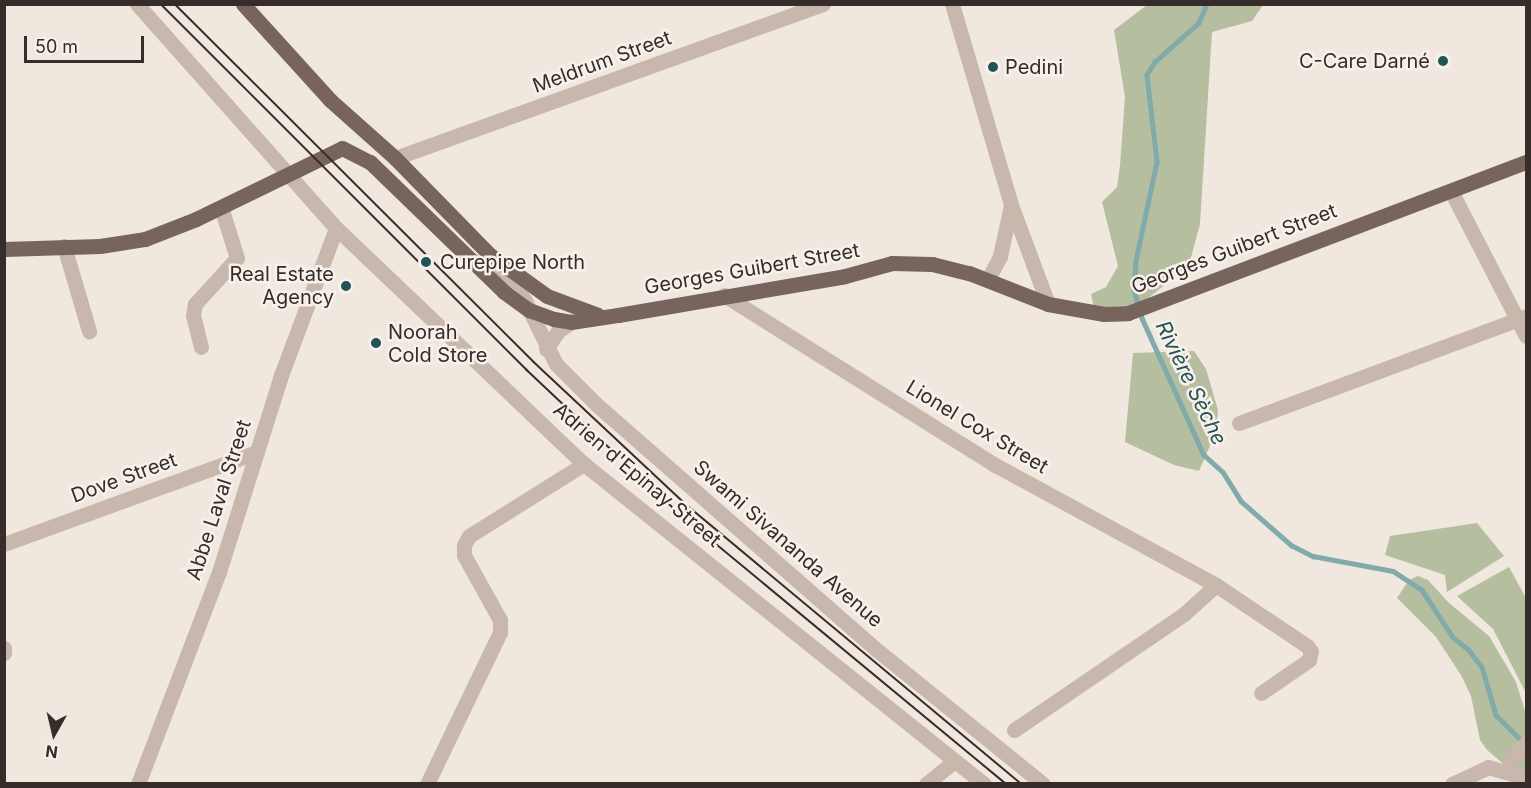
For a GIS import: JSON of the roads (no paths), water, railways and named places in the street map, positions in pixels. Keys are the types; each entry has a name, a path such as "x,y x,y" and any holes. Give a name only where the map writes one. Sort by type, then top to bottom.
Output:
{"main road":[{"name":"Georges Guibert Street","path":"243,4 330,100 395,158 490,255 547,296 598,315"},
{"path":"4,249 100,246 145,239 221,207 288,171 342,148 370,162 487,278 529,310 572,322"},
{"name":"Georges Guibert Street","path":"572,322 598,315 845,276 892,263 932,264 988,279 1048,304 1104,314 1128,313 1527,162"}],"street":[{"name":"Adrien d'Epinay Street","path":"137,4 288,171 336,228 584,464 984,783"},
{"name":"Meldrum Street","path":"395,158 823,4"},
{"path":"952,4 1011,205 1048,304"},
{"path":"1451,190 1521,318 1527,336"},
{"path":"988,279 1000,256 1011,205"},
{"path":"201,347 193,316 195,304 237,258 221,207"},
{"name":"Abbe Laval Street","path":"138,783 219,572 279,378 336,228"},
{"path":"64,246 89,332"},
{"name":"Swami Sivananda Avenue","path":"490,255 517,286 546,349 556,364 605,412 877,650 1043,783"},
{"name":"Lionel Cox Street","path":"724,295 997,466 1216,585 1311,651 1309,660 1261,693"},
{"path":"1239,423 1521,318"},
{"path":"546,349 558,331 572,322"},
{"name":"Dove Street","path":"4,544 257,452"},
{"path":"427,783 500,632 500,620 464,555 464,545 469,536 584,464"},
{"path":"1014,730 1184,614 1216,585"},
{"path":"4,648 4,653"},
{"path":"1509,765 1527,743"},
{"path":"926,783 954,761"},
{"path":"1452,783 1488,767 1509,765 1527,778"}],"waterway":[{"name":"Rivière Sèche","path":"1207,4 1199,23 1155,62 1147,75 1157,162 1136,261 1134,290 1142,318 1204,455 1223,472 1241,501 1291,545 1313,556 1393,571 1422,590 1453,637 1468,649 1482,667 1496,715 1522,741"}],"tram line":[{"path":"161,4 527,370 680,514 1006,784"},
{"path":"175,4 534,362 688,506 1022,784"}],"place":[{"name":"C-Care Darné","path":"1443,61"},
{"name":"Pedini","path":"993,67"},
{"name":"Curepipe North","path":"426,262"},
{"name":"Real Estate Agency","path":"346,286"},
{"name":"Noorah Cold Store","path":"376,343"}]}
